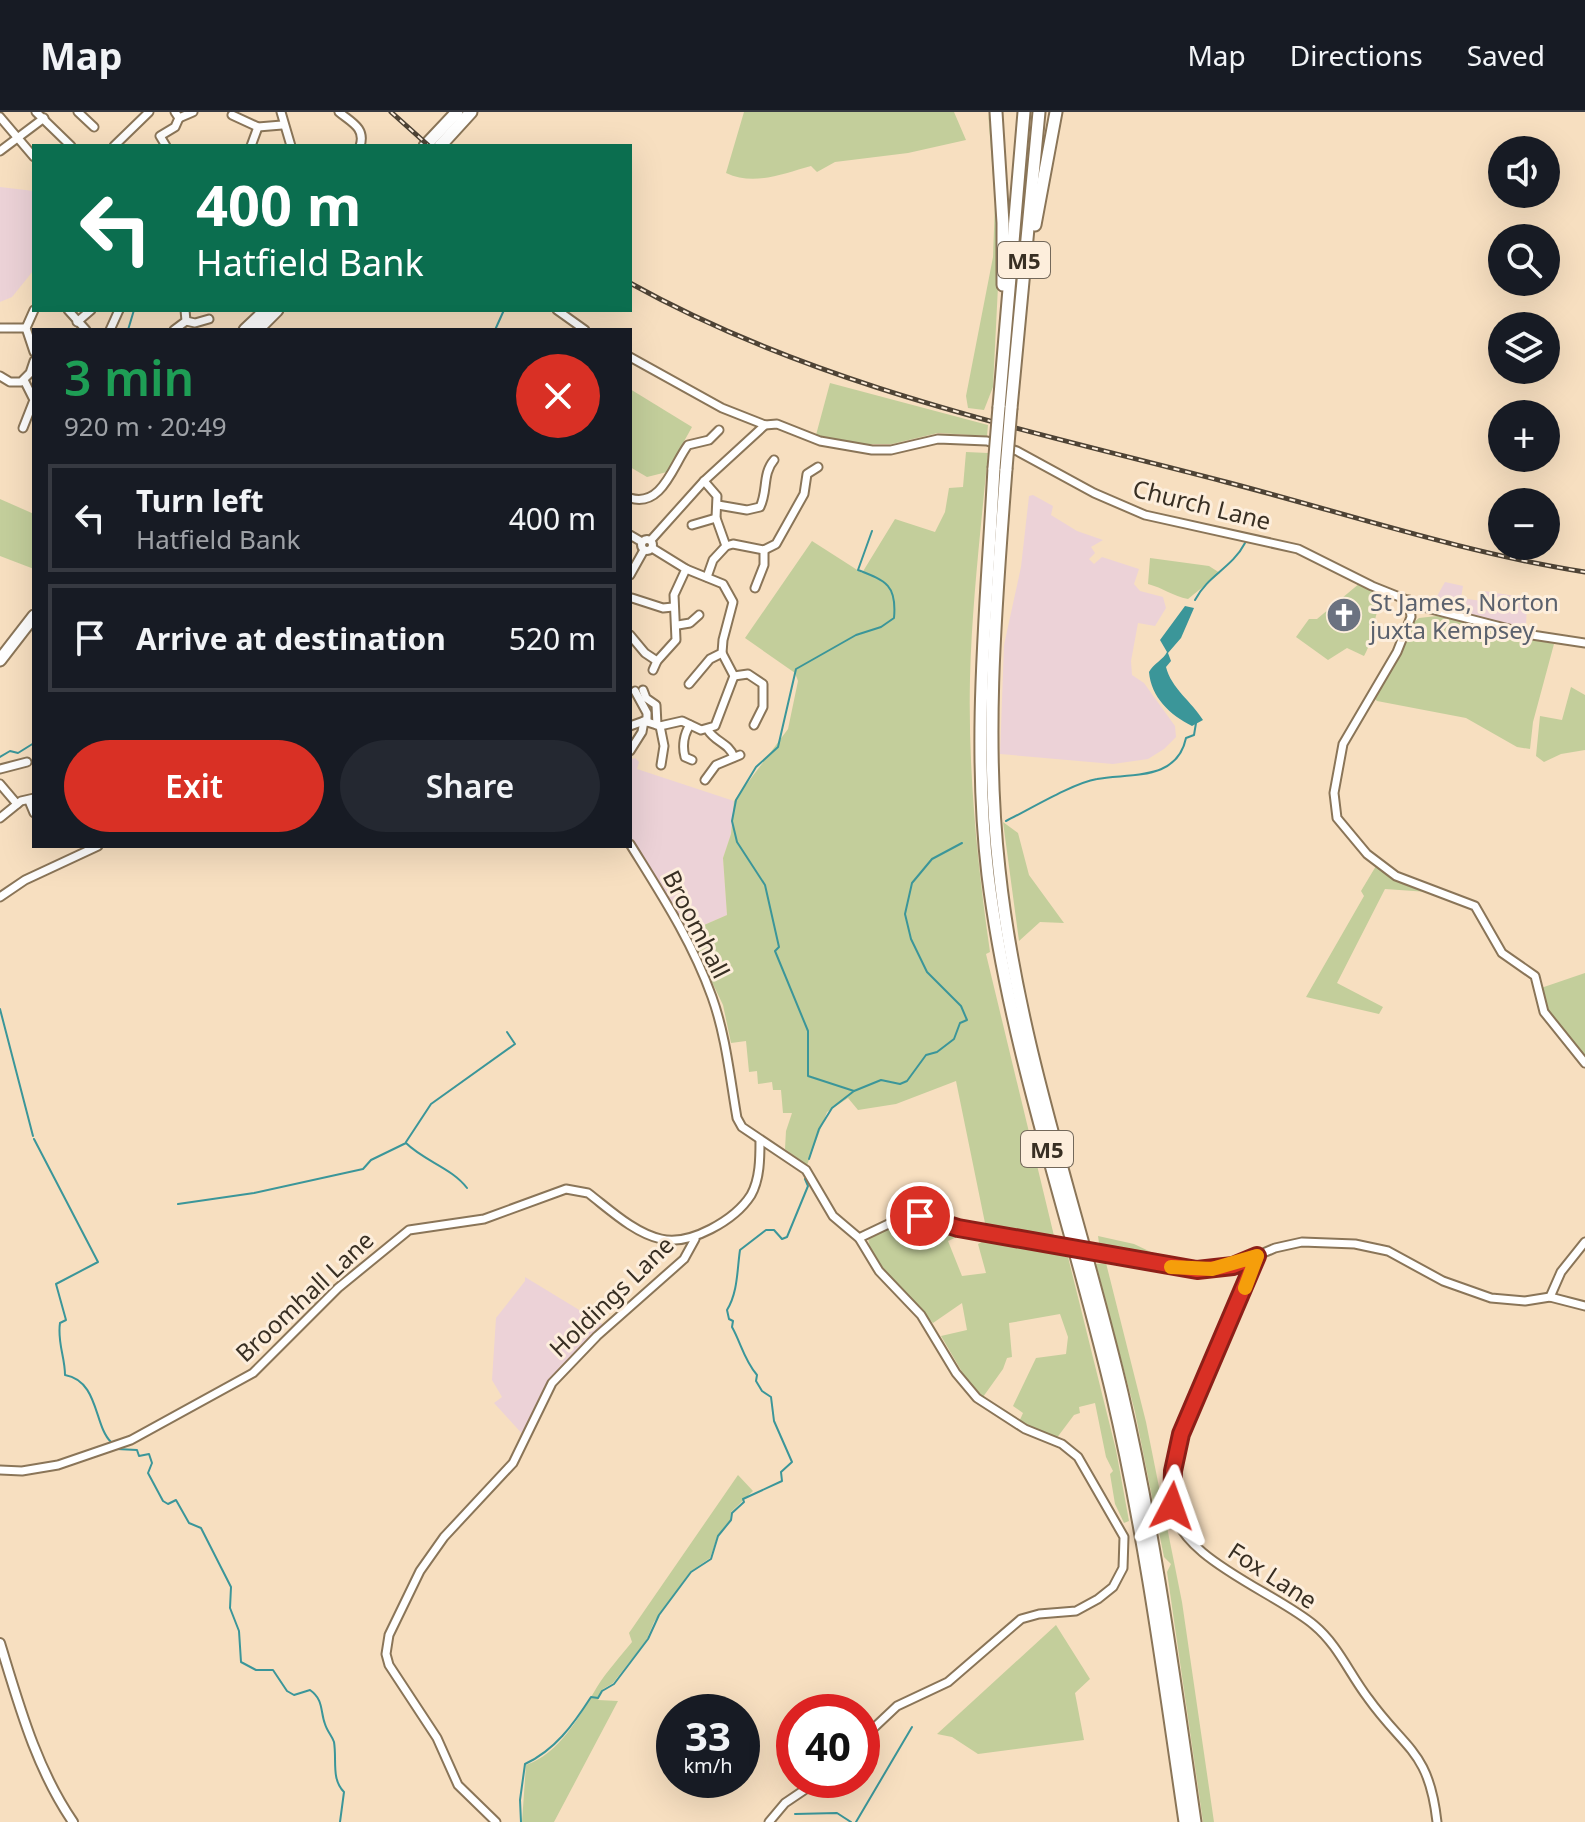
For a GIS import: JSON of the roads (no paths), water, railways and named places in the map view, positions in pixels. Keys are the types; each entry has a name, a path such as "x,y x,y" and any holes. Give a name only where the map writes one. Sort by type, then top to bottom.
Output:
{"highway":[{"path":"427,144 457,112"},
{"path":"442,144 471,112"},
{"name":"M5","path":"996,112 1003,209 1005,408 981,734 992,901 1024,1061 1112,1392 1137,1512 1185,1822"},
{"name":"M5","path":"1004,337 1024,112"},
{"name":"M5","path":"1005,408 1012,373 1039,112"},
{"name":"M5","path":"1012,373 1019,350 1036,218 1056,112"},
{"path":"247,328 264,312"},
{"path":"259,328 275,312"},
{"name":"M5","path":"1000,468 991,758 1005,924 1032,1054 1122,1391 1144,1494 1195,1822"},
{"path":"0,660 32,619"},
{"path":"0,671 32,631"}],"main road":[{"path":"0,1643 28,1733 54,1791 73,1822"}],"street":[{"path":"78,112 94,127"},
{"path":"115,144 136,115 149,112"},
{"path":"165,144 158,133 175,127 177,115 193,112"},
{"path":"281,112 282,125 290,144"},
{"path":"339,112 358,127 364,141"},
{"path":"0,154 40,115 69,144"},
{"path":"232,115 258,127 282,125"},
{"path":"0,117 32,155"},
{"path":"252,144 258,127"},
{"path":"32,346 26,328 33,312"},
{"path":"70,312 84,328"},
{"path":"77,322 89,312"},
{"path":"185,312 186,321"},
{"path":"560,312 582,328"},
{"path":"1,319 1,330 26,328"},
{"path":"177,328 186,321 195,323 209,319"},
{"name":"Church Lane","path":"632,358 722,408 765,425 777,424 837,446 872,450 950,438 987,441 1017,451 1094,493 1145,515 1298,549 1427,608 1532,635 1585,643"},
{"path":"0,376 13,383 24,380 32,365"},
{"path":"24,380 32,396"},
{"path":"23,428 32,405"},
{"path":"632,571 647,545 704,481 765,425"},
{"path":"632,498 642,500 655,495 688,445 709,440 719,430"},
{"path":"718,505 747,510 760,507 766,492 765,465 774,460"},
{"path":"707,577 713,560 726,546 733,544 764,550 781,538 786,512 804,494 805,479 811,468"},
{"path":"704,481 717,496 716,518 726,546"},
{"path":"696,525 716,518"},
{"path":"632,536 686,569 723,584 733,602 722,653 734,676"},
{"path":"754,582 764,565 764,550"},
{"path":"653,670 676,640 678,625 673,607 678,583 686,569"},
{"path":"1409,600 1411,617 1397,652 1343,744 1334,793 1337,818 1367,854 1396,876 1475,906 1502,953 1535,976 1544,1012 1585,1063"},
{"path":"636,601 663,608 673,607"},
{"path":"1411,617 1427,608"},
{"path":"678,625 692,625 699,615"},
{"path":"632,641 657,661"},
{"path":"689,684 710,659 722,653"},
{"path":"734,676 748,674 763,684 764,702 755,718"},
{"path":"708,730 715,726 722,700 734,676"},
{"path":"632,748 642,732 647,713 639,690 656,705 665,752 661,765"},
{"path":"632,725 645,721 658,725 682,721 708,730 737,756 716,765 705,780"},
{"path":"690,725 684,755 692,760"},
{"path":"0,769 27,762"},
{"path":"0,784 17,804"},
{"path":"0,818 17,804 32,800"},
{"name":"Broomhall","path":"632,847 682,927 713,999 737,1118 749,1134 806,1170 833,1216 859,1238"},
{"path":"0,897 25,880 94,848"},
{"path":"695,1239 737,1211 751,1194 756,1182 760,1140"},
{"name":"Broomhall Lane","path":"0,1470 22,1471 58,1465 121,1444 253,1373 338,1288 415,1227 484,1219 560,1191 576,1189 588,1193 652,1237 674,1241 695,1239"},
{"path":"880,1722 897,1706 948,1682 1021,1619 1028,1615 1076,1611 1107,1592 1119,1577 1124,1561 1124,1537 1072,1451 1025,1429 967,1387 926,1321 879,1271 859,1238 901,1218 913,1216 958,1228 1197,1270 1233,1266 1302,1242 1355,1244 1388,1251 1443,1281 1491,1298 1525,1301 1550,1297 1585,1306"},
{"name":"Holdings Lane","path":"496,1822 458,1785 437,1738 389,1665 386,1648 389,1635 434,1550 513,1463 559,1374 684,1259 695,1239"},
{"path":"1550,1297 1561,1272 1585,1242"},
{"name":"Fox Lane","path":"1257,1256 1181,1434 1173,1471 1174,1516 1180,1532 1192,1546 1298,1613 1326,1636 1368,1699 1407,1741 1424,1767 1431,1785 1437,1822"},
{"path":"769,1822 792,1798"}],"water":[{"path":"1185,606 1194,608 1181,638 1168,653 1171,661 1166,667 1172,682 1203,720 1192,726 1163,704 1153,689 1149,672 1167,652 1160,640"}],"waterway":[{"path":"129,328 133,312"},
{"path":"496,328 503,312"},
{"path":"854,1091 808,1076 808,1031 775,951 779,947 765,885 737,842 732,821 736,800 756,767 778,747 796,669 856,635 881,627 894,618 894,598 888,586 858,570 872,531"},
{"path":"1195,600 1245,543"},
{"path":"1006,821 1087,781 1162,769 1181,752 1186,738 1194,735 1196,723"},
{"path":"0,757 10,751 18,753 32,744"},
{"path":"809,1159 819,1129 832,1108 854,1091 881,1080 900,1084 907,1081 926,1055 937,1052 954,1039 960,1023 967,1020 961,1006 927,972 911,939 905,914 912,883 932,859 962,843"},
{"path":"0,1009 33,1136"},
{"path":"406,1142 431,1104 515,1044 507,1032"},
{"path":"34,1139 98,1262 56,1284 66,1320 60,1323 65,1375 84,1386 111,1442"},
{"path":"178,1204 254,1193 363,1169 371,1160 406,1143 454,1175 467,1188"},
{"path":"521,1822 520,1800 525,1764 545,1752 562,1736 591,1697 598,1698 602,1691 614,1684 648,1639 659,1615 691,1572 711,1559 718,1536 731,1520 732,1513 744,1502 743,1499 782,1481 781,1472 792,1462 774,1421 771,1397 762,1391 756,1381 757,1375 732,1327 733,1321 729,1319 727,1310 735,1288 740,1250 766,1230 774,1230 782,1239 787,1237 808,1186 805,1179"},
{"path":"117,1449 137,1450 139,1456 149,1454 152,1463 148,1473 163,1501 168,1504 176,1500 189,1523 201,1528 231,1587 230,1608 239,1631 241,1662 256,1670 273,1670 287,1691 294,1695 310,1690 318,1698 334,1742 336,1775 344,1792 340,1822"},
{"path":"856,1822 912,1727"},
{"path":"795,1814 837,1813 851,1822"}],"railway":[{"path":"391,112 427,144"},
{"path":"632,284 700,319 773,350 921,401 1450,543 1585,572"}],"place":[{"name":"St James, Norton juxta Kempsey","path":"1344,615"}]}
